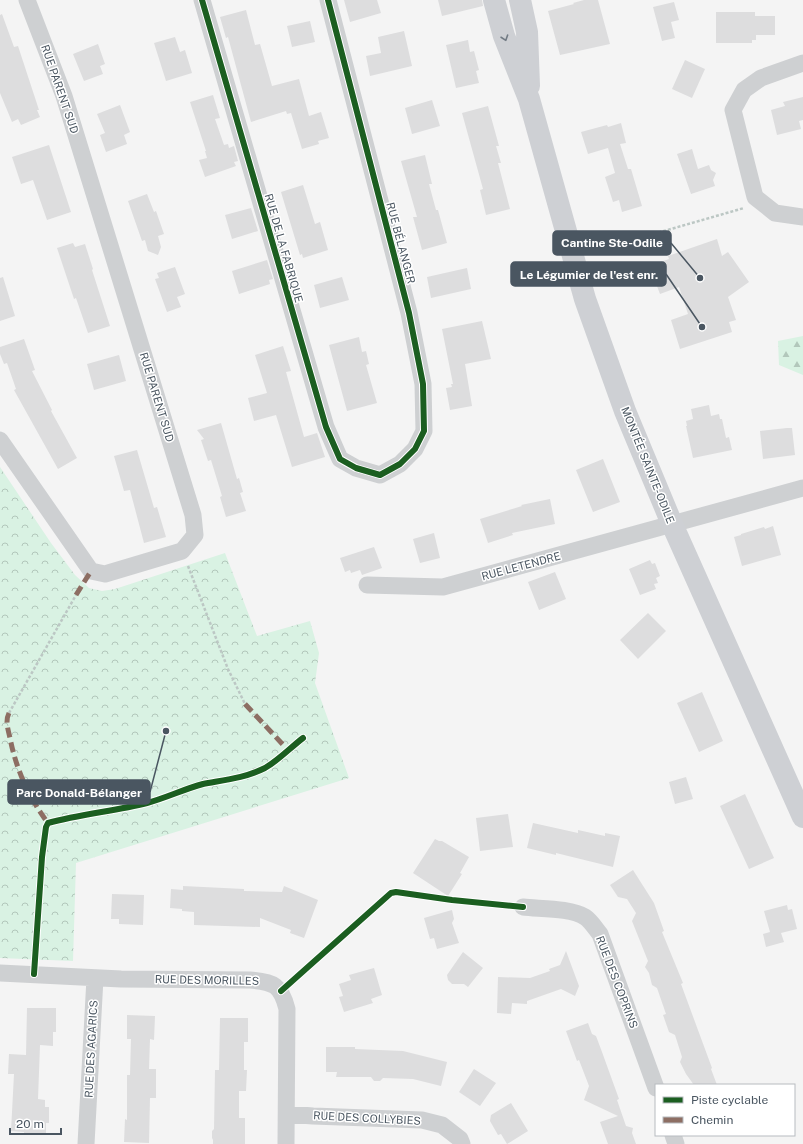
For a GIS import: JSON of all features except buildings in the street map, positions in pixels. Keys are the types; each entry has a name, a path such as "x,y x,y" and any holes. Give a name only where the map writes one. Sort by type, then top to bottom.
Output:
{"main road":[{"name":"MONTÉE SAINTE-ODILE","path":"494,0 504,36 530,99 585,299 625,411 672,524 803,817"},
{"name":"MONTÉE SAINTE-ODILE","path":"520,0 527,32 530,99"}],"street":[{"name":"RUE PARENT SUD","path":"27,0 64,96 193,515 195,535 182,552"},
{"name":"RUE DE LA FABRIQUE","path":"202,0 326,428 340,459 356,468 380,475"},
{"name":"RUE BÉLANGER","path":"328,0 409,313 423,384 424,431 415,450 400,464 380,475"},
{"path":"803,63 761,78 744,90 733,110 755,198 768,208 803,217"},
{"path":"0,440 91,571 105,574 182,552"},
{"name":"RUE LETENDRE","path":"367,585 443,587 803,488"},
{"name":"RUE DES COPRINS","path":"523,907 575,912 592,923 600,934 655,1085"},
{"name":"RUE DES MORILLES","path":"0,973 94,978 250,980 266,982 274,985 281,991 287,1009 286,1144"},
{"name":"RUE DES AGARICS","path":"86,1144 94,978"},
{"name":"RUE DES COLLYBIES","path":"287,1114 422,1120 442,1125 460,1139 462,1144"}],"path":[{"path":"574,257 768,208"},
{"path":"182,552 228,668 245,704"},
{"path":"9,713 76,595"}],"green space":[{"path":"803,336 803,375 779,365 778,341"},
{"path":"0,467 51,543 75,575 89,588 102,591 115,589 225,553 257,636 310,621 319,653 315,683 349,778 76,863 73,961 0,958"}],"marked path":[{"path":"76,595 91,571"},
{"path":"245,704 288,750"},
{"path":"9,713 7,722 16,761 29,793 48,823"}],"cycle path":[{"path":"202,0 326,427 340,459 356,468 380,475 400,464 415,449 424,431 423,384 409,313 328,0"},
{"path":"34,974 42,857 46,827 48,823 147,803 203,784 250,774 270,765 303,738"},
{"path":"281,991 391,893 396,892 452,900 523,907"}],"place":[{"name":"Cantine Ste-Odile","path":"700,278"},
{"name":"Le Légumier de l'est enr.","path":"702,327"},
{"name":"Parc Donald-Bélanger","path":"166,731"}]}
